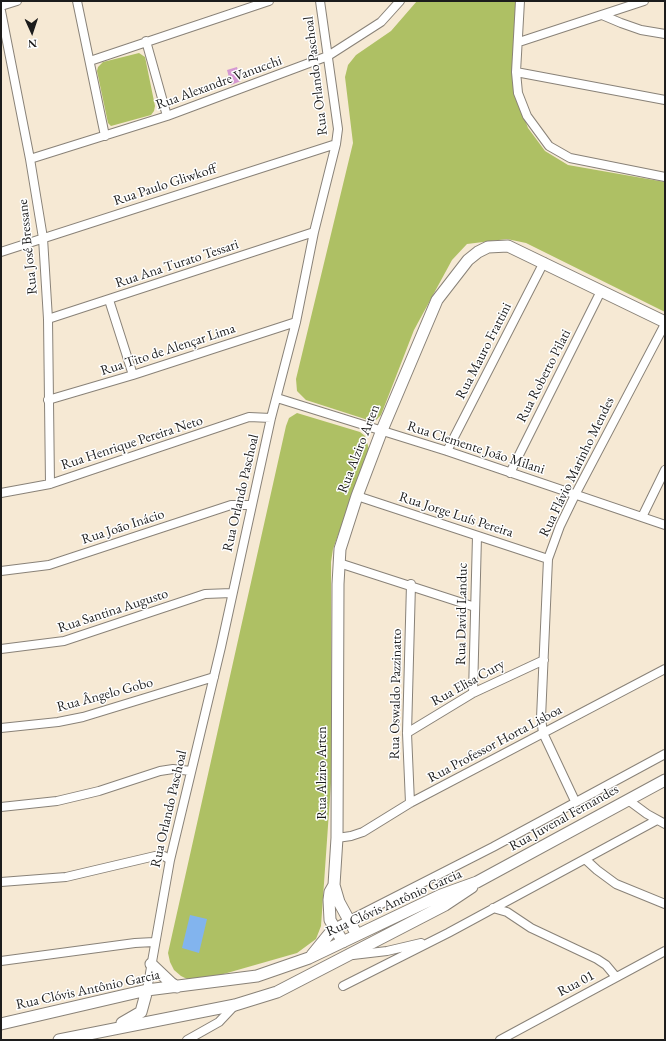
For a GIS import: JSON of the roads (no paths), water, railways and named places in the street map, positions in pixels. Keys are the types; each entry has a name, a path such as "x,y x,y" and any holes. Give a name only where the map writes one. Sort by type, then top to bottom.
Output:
{"main road":[{"name":"Rua Alziro Arten","path":"356,939 339,902 334,885 337,838 340,549 357,496 382,430 437,300 468,260 478,252 488,248 508,246 544,262 665,323"},
{"name":"Rua Juvenal Fernandes","path":"477,882 665,780"},
{"name":"Rua Clóvis Antônio Garcia","path":"1,1024 147,990 257,976 310,958 343,942 356,939 440,895 477,882"},
{"name":"Rua Clóvis Antônio Garcia","path":"59,1040 111,1028 235,1005 277,992 467,892 477,882"},
{"name":"Rua Alziro Arten","path":"334,885 330,892 329,900 330,920 343,942"},
{"path":"310,958 334,928"},
{"path":"349,955 356,939 372,943"},
{"path":"151,964 177,987"},
{"path":"111,1028 141,1012 147,990"}],"street":[{"path":"1,6 17,1"},
{"path":"77,1 105,136"},
{"path":"90,61 269,1"},
{"name":"Rua Orlando Paschoal","path":"147,990 154,942 170,860 214,677 271,418 296,322 314,232 336,144 338,129 320,1"},
{"name":"Rua Alexandre Vanucchi","path":"30,159 167,116 328,56 381,22 400,1"},
{"path":"520,1 519,42 516,72 522,105 533,124 550,146 570,158 665,177"},
{"path":"519,42 644,1"},
{"name":"Rua José Bressane","path":"1,10 30,159 43,238 48,319 50,484"},
{"path":"602,15 627,25 665,34"},
{"path":"146,41 167,116"},
{"path":"516,72 665,100"},
{"name":"Rua Paulo Gliwkoff","path":"1,252 336,144"},
{"name":"Rua Ana Turato Tessari","path":"48,319 314,232"},
{"name":"Rua Mauro Frattini","path":"447,451 544,262"},
{"name":"Rua Roberto Pilati","path":"510,473 601,291"},
{"path":"109,300 133,375"},
{"name":"Rua Tito de Alençar Lima","path":"48,400 133,375 296,322"},
{"name":"Rua Flávio Marinho Mendes","path":"543,733 542,703 548,558 560,526 575,494 665,323"},
{"name":"Rua Clemente João Milani","path":"277,398 447,451 665,525"},
{"name":"Rua Henrique Pereira Neto","path":"1,493 50,484 249,418 271,418"},
{"path":"642,517 665,470"},
{"name":"Rua Jorge Luís Pereira","path":"357,496 548,558"},
{"name":"Rua João Inácio","path":"1,571 50,565 231,505 252,505"},
{"name":"Rua David Landuc","path":"474,693 477,536"},
{"path":"339,563 411,584 475,607"},
{"name":"Rua Oswaldo Pazzinatto","path":"410,803 407,733 411,584"},
{"name":"Rua Santina Augusto","path":"1,649 64,641 205,594 232,593"},
{"name":"Rua Elisa Cury","path":"407,733 474,693 544,660"},
{"name":"Rua Professor Horta Lisboa","path":"337,838 363,832 410,803 665,669"},
{"name":"Rua Ângelo Gobo","path":"1,728 58,722 84,716 214,677"},
{"path":"543,733 575,801"},
{"name":"Rua Juvenal Fernandes","path":"334,928 493,848 575,801 665,754"},
{"path":"1,807 58,801 99,792 160,771 173,769 191,771"},
{"path":"628,800 665,824"},
{"path":"343,986 448,933 657,820"},
{"path":"1,882 66,876 155,856 164,856 170,860"},
{"path":"585,858 597,870 616,884 665,904"},
{"path":"493,908 507,912 531,928 597,959 606,965 616,977"},
{"path":"349,955 410,946 432,940 448,933"},
{"path":"1,962 135,943 154,942"},
{"name":"Rua 01","path":"500,1040 665,951"},
{"path":"187,1040 219,1022 235,1005"}],"water":[{"path":"190,915 207,919 199,953 182,948"}]}
